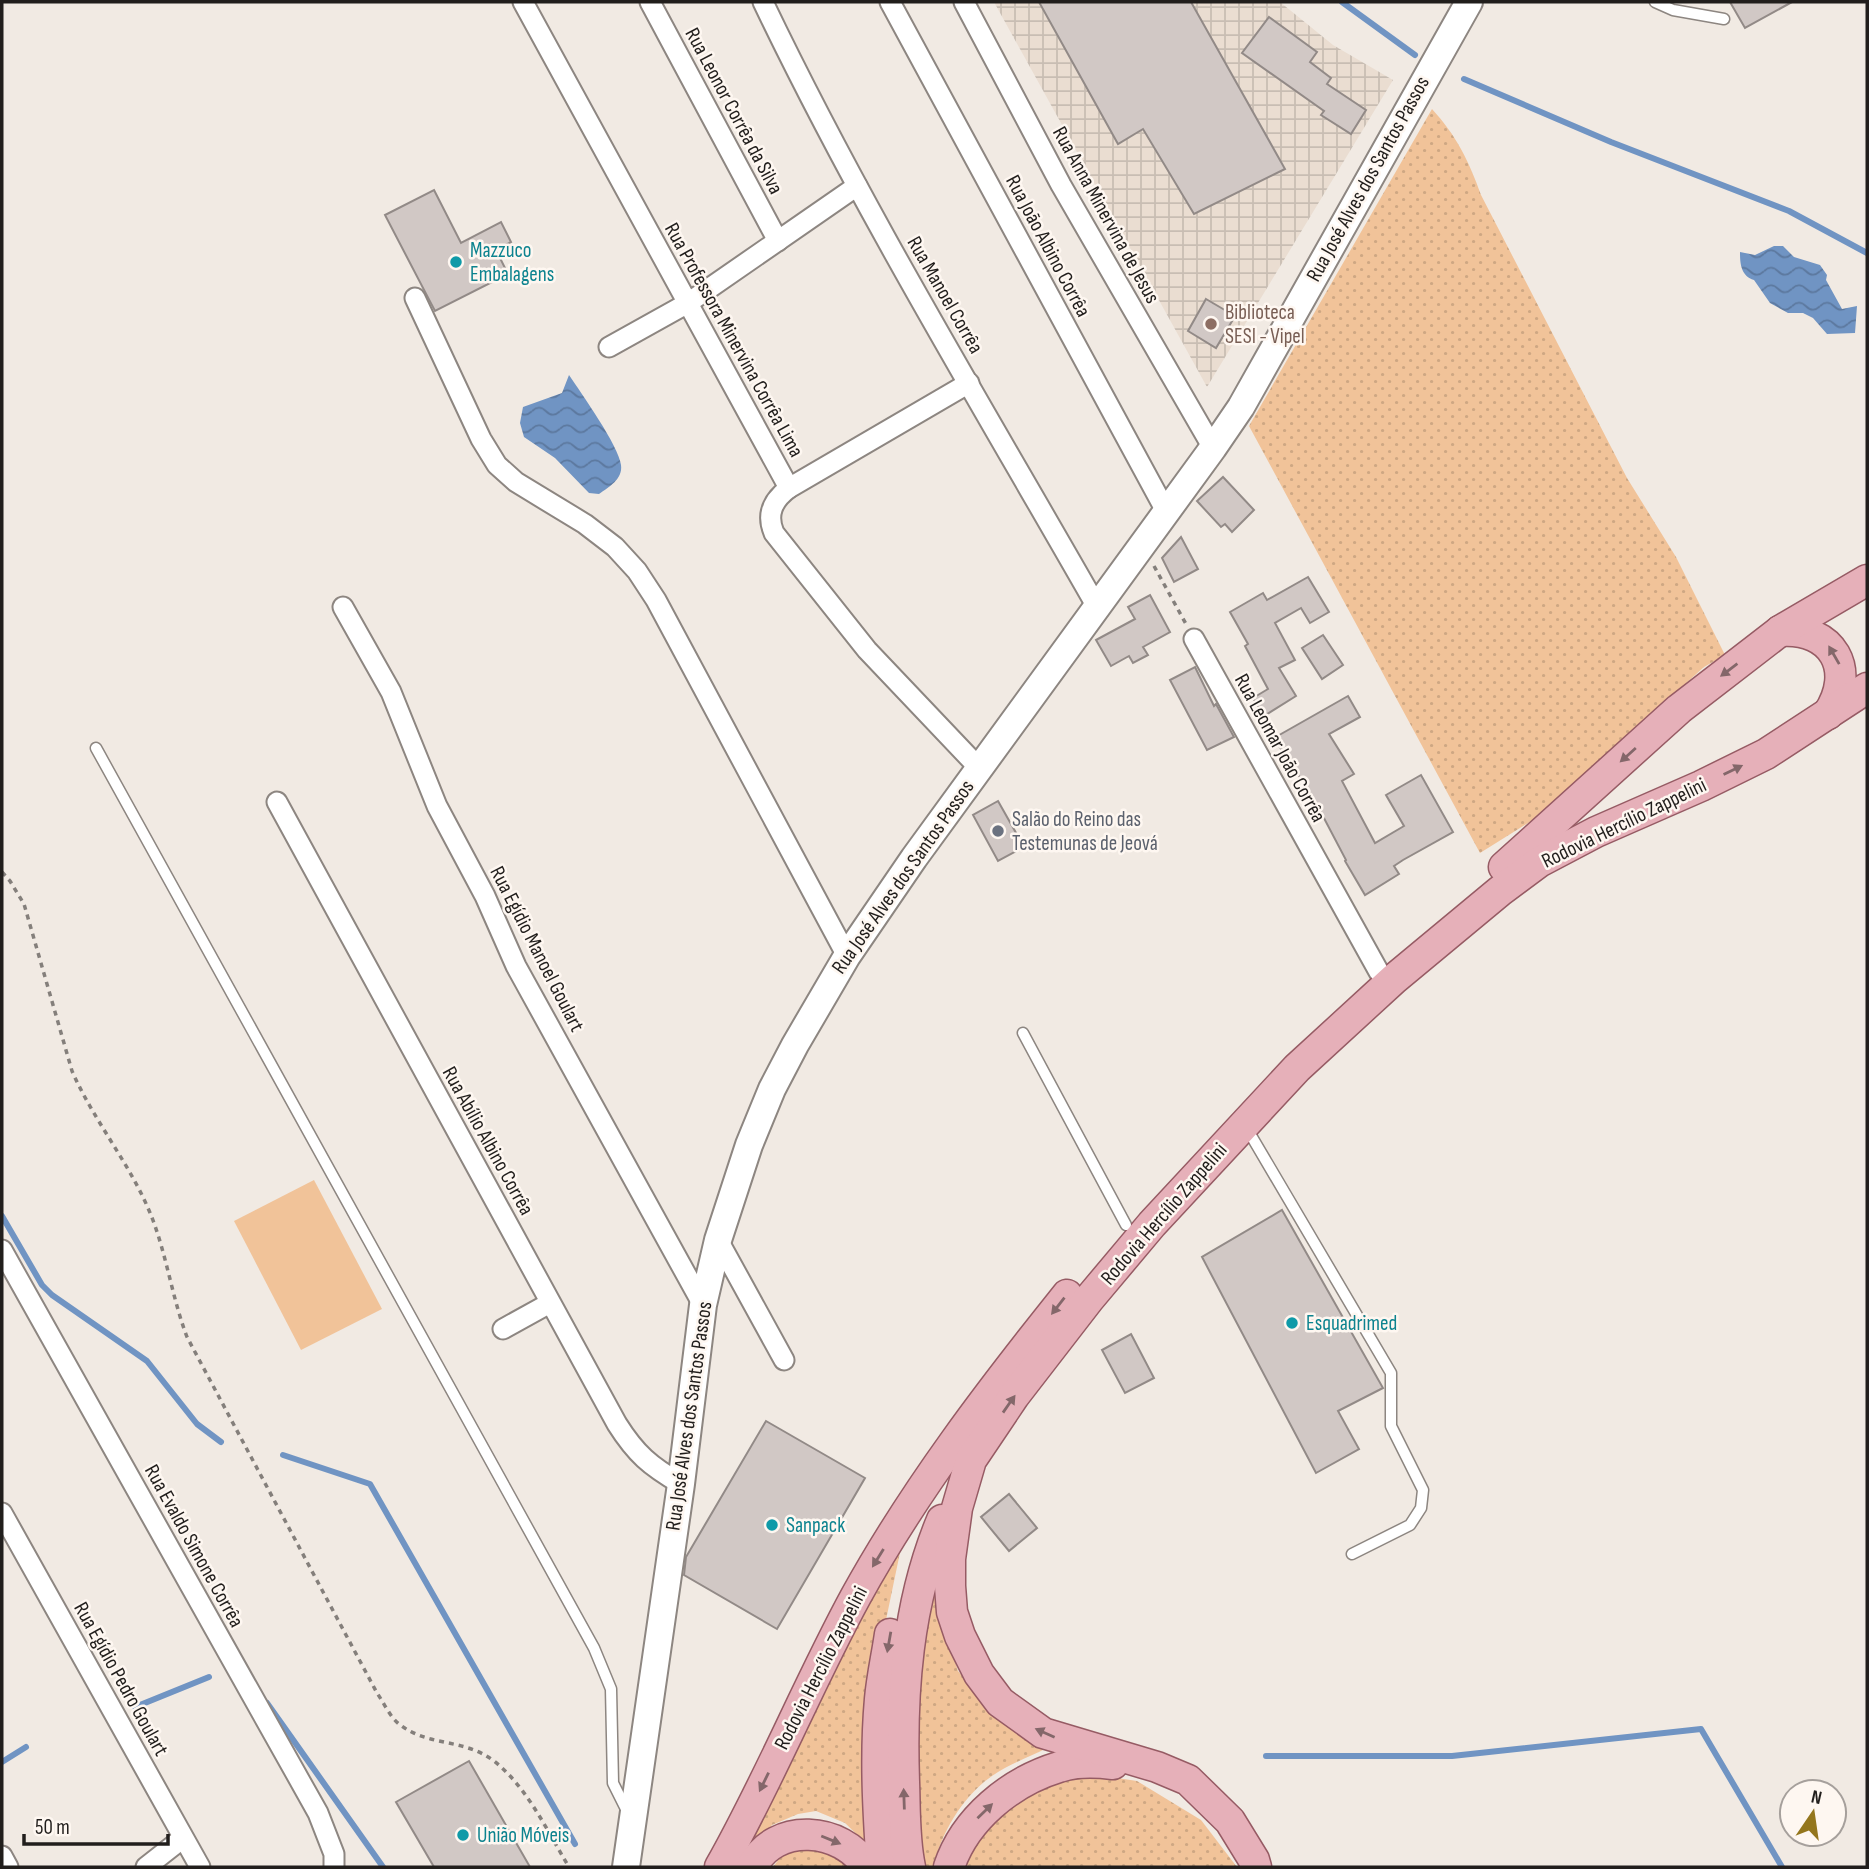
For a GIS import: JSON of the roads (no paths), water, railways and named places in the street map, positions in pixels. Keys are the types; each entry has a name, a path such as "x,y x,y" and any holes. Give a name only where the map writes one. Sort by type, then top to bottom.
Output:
{"main road":[{"name":"Rodovia Hercílio Zappelini","path":"1256,1867 1230,1821 1188,1780 1157,1767 1043,1734 1000,1702 979,1674 952,1612 950,1559 957,1508 957,1460 1018,1357 1126,1225 1215,1126 1340,1003 1530,844 1679,709 1780,631 1867,580"},
{"path":"1780,631 1798,630 1816,635 1830,647 1839,663 1842,681 1838,698 1828,714"},
{"name":"Rodovia Hercílio Zappelini","path":"720,1867 857,1594 906,1513 1014,1396 1089,1298 1152,1224 1297,1068 1394,979 1539,862 1596,832 1766,754 1867,688"},
{"path":"882,1867 878,1805 880,1697 890,1633 915,1530 957,1460"},
{"path":"910,1867 905,1825 905,1670 917,1598 934,1538 952,1496 957,1460"},
{"path":"949,1867 963,1834 982,1813 1003,1795 1035,1777 1060,1766 1093,1762 1157,1767"},
{"path":"752,1867 770,1844 809,1834 832,1838 862,1859 867,1867"}],"street":[{"name":"Rua Professora Minervina Corrêa Lima","path":"523,2 789,488 780,495 769,516 774,533 867,650 980,769"},
{"name":"Rua Leonor Corrêa da Silva","path":"650,2 778,241"},
{"name":"Rua Manoel Corrêa","path":"763,2 808,96 1097,607"},
{"name":"Rua João Albino Corrêa","path":"890,2 1167,513"},
{"name":"Rua Anna Minervina de Jesus","path":"964,2 1061,185 1213,448"},
{"name":"Rua José Alves dos Santos Passos","path":"626,1867 681,1484 703,1304 718,1240 749,1144 772,1089 816,1005 847,956 1213,448 1264,367 1469,2"},
{"path":"610,347 688,303 858,186"},
{"path":"415,298 481,439 497,465 516,482 585,524 615,547 638,572 656,600 847,956"},
{"path":"789,488 969,383"},
{"name":"Rua Egídio Manoel Goulart","path":"343,607 391,692 437,806 485,896 516,966 703,1304"},
{"name":"Rua Leomar João Corrêa","path":"1194,639 1379,972"},
{"name":"Rua Abílio Albino Corrêa","path":"277,802 629,1443 640,1457 655,1469 681,1484"},
{"path":"718,1240 784,1360"},
{"name":"Rua Evaldo Simone Corrêa","path":"2,1250 318,1813 334,1854 334,1867"},
{"path":"503,1329 550,1303"},
{"name":"Rua Egídio Pedro Goulart","path":"2,1513 200,1867"},
{"path":"146,1867 183,1838"},
{"path":"2,1856 8,1867"}],"lane":[{"path":"1655,2 1673,10 1724,19"},
{"path":"96,748 594,1648 611,1689 613,1783 631,1821"},
{"path":"1023,1033 1126,1225"},
{"path":"1244,1124 1391,1373 1391,1426 1423,1490 1421,1508 1410,1525 1352,1554"}],"water":[{"path":"1774,246 1783,246 1794,257 1820,265 1842,309 1857,306 1855,333 1827,334 1813,318 1803,313 1788,313 1770,303 1754,280 1744,273 1740,252 1755,255"},
{"path":"569,375 619,456 621,470 618,478 599,494 589,493 555,458 524,437 520,423 523,407 562,393"}],"waterway":[{"path":"1342,2 1415,55"},
{"path":"1464,79 1611,142 1789,211 1867,253"},
{"path":"2,1216 42,1285 52,1295 147,1361 197,1424 221,1442"},
{"path":"283,1455 370,1484 575,1844"},
{"path":"135,1707 209,1677"},
{"path":"267,1703 383,1867"},
{"path":"1266,1756 1452,1756 1701,1729 1782,1867"},
{"path":"2,1762 26,1747"}],"place":[{"name":"Mazzuco Embalagens","path":"456,262"},
{"name":"Biblioteca SESI - Vipel","path":"1211,324"},
{"name":"Salão do Reino das Testemunas de Jeová","path":"998,831"},
{"name":"Esquadrimed","path":"1292,1323"},
{"name":"Sanpack","path":"772,1525"},
{"name":"União Móveis","path":"463,1835"}]}
